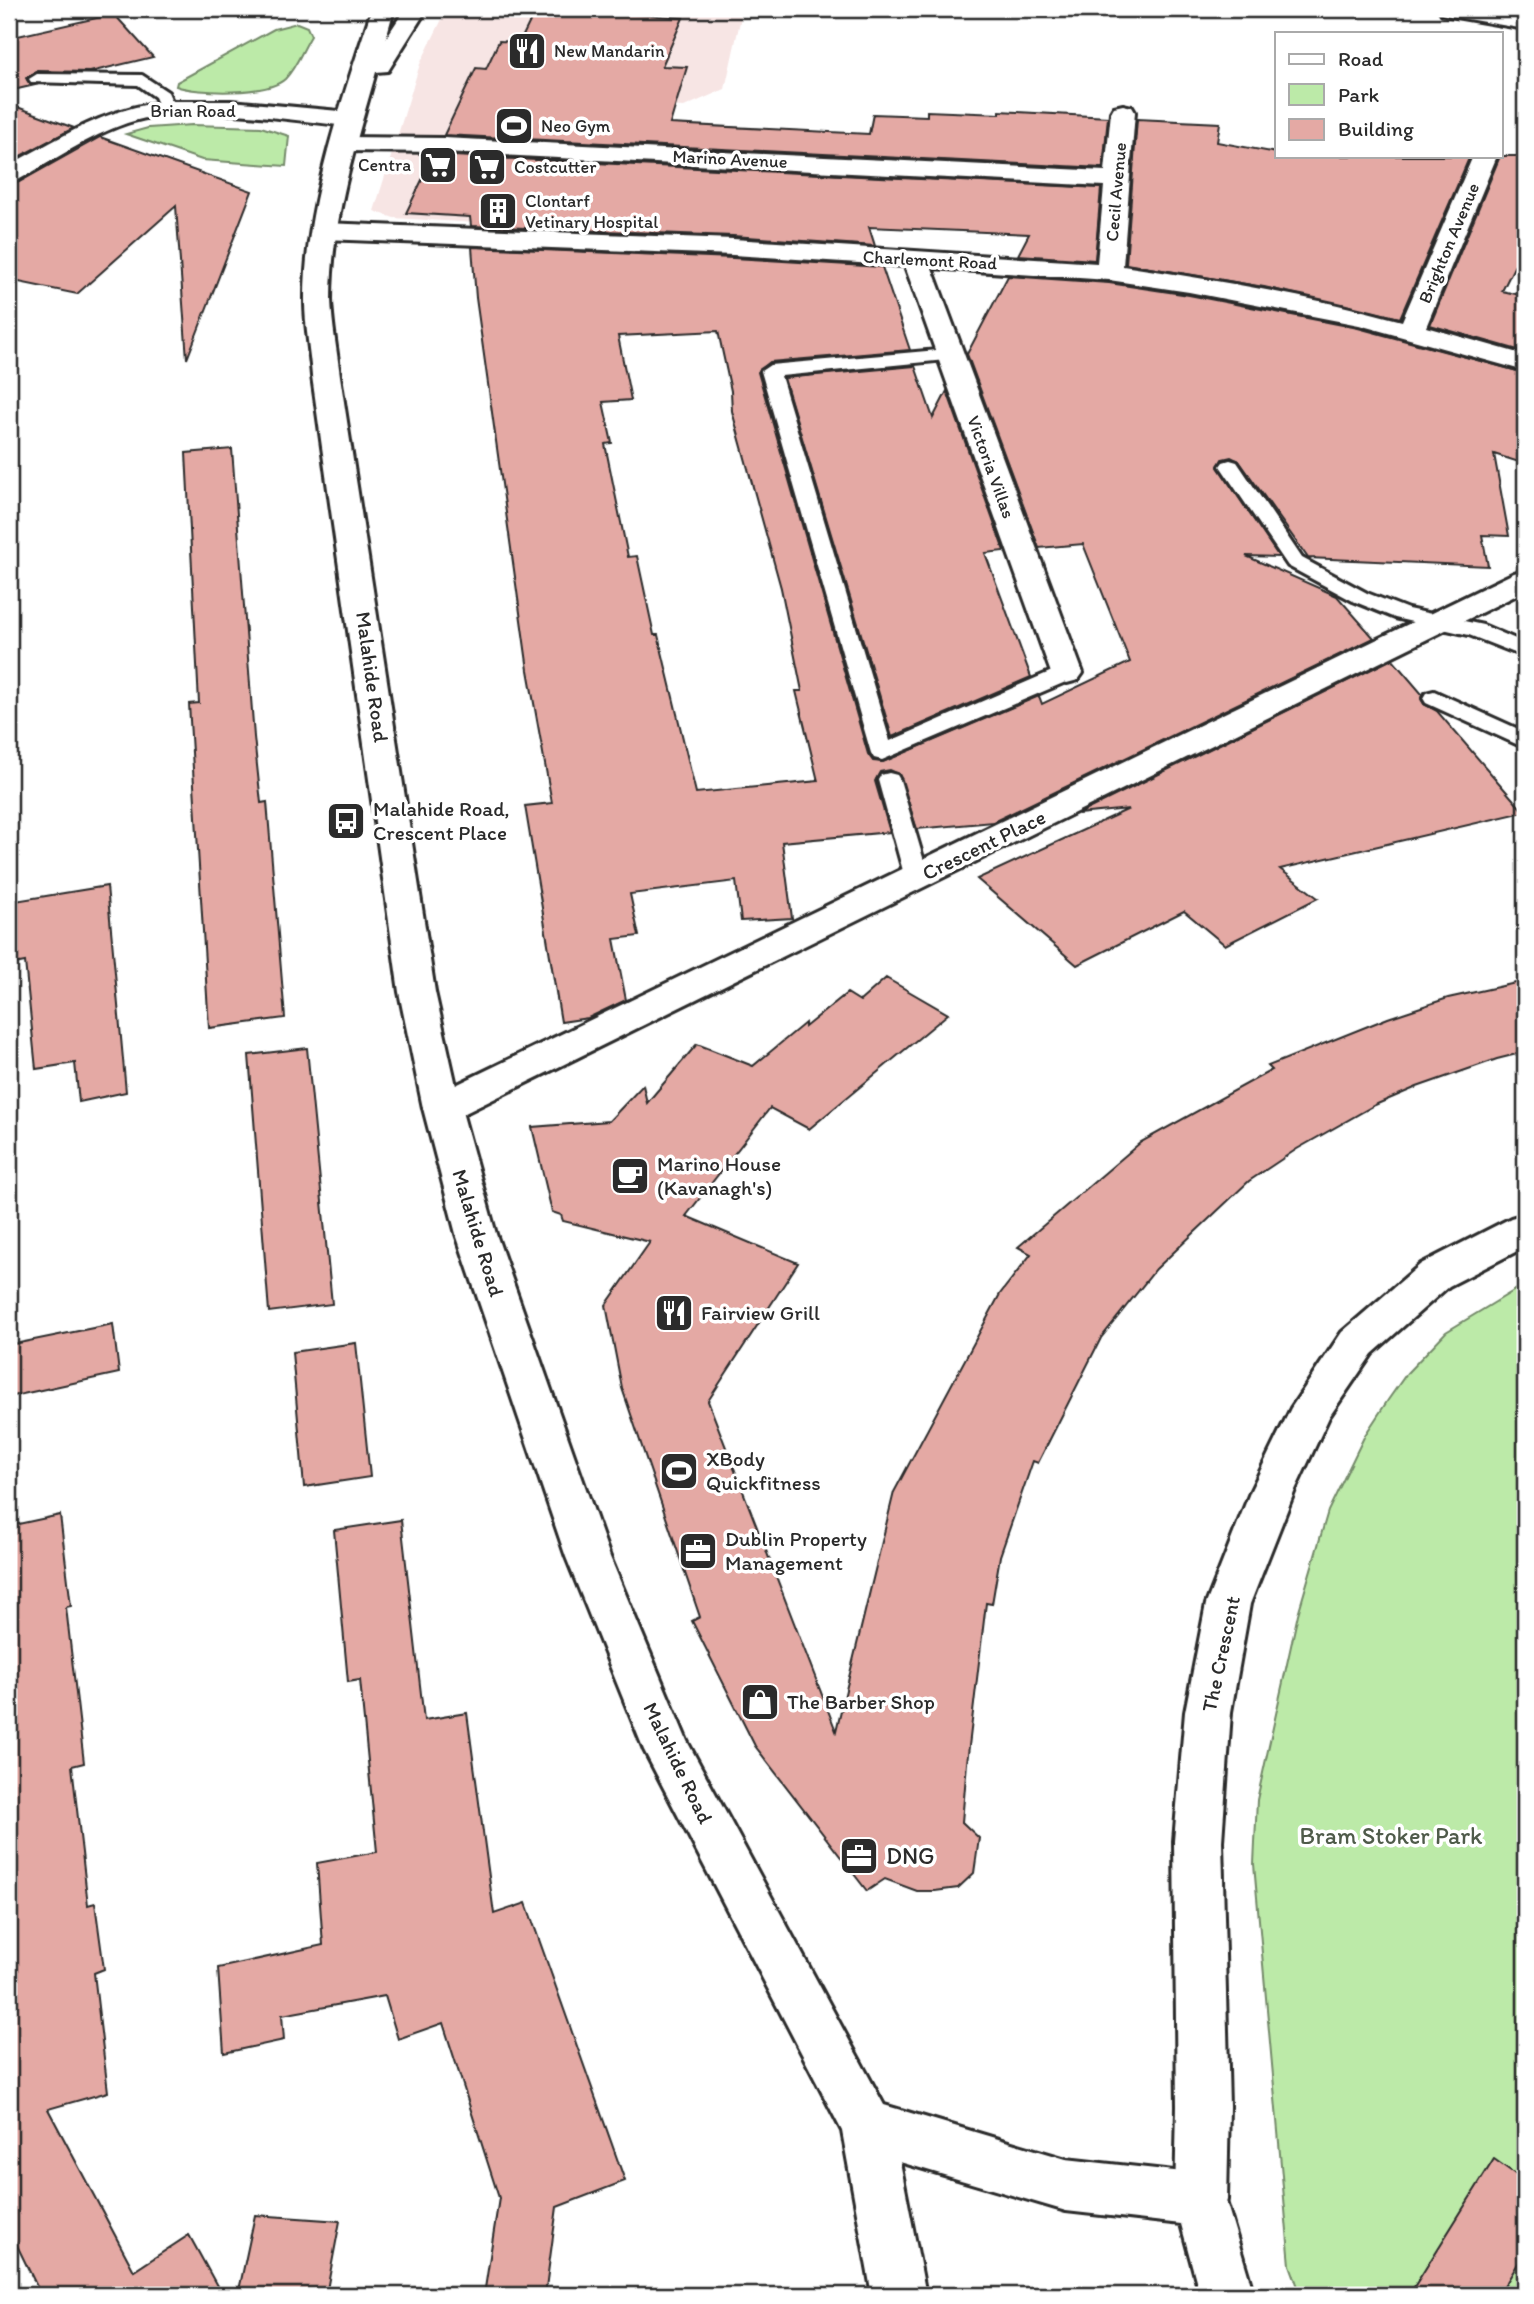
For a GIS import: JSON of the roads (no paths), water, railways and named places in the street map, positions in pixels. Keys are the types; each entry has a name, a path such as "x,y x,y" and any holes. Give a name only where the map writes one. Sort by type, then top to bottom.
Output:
{"street":[{"name":"Malahide Road","path":"383,9 350,122 324,231 318,300 326,376 417,992 442,1108 476,1234 589,1558 667,1750 867,2126 899,2295"},
{"name":"Malahide Road","path":"350,122 416,9"},
{"path":"1450,9 1525,22"},
{"name":"Brian Road","path":"9,176 117,118 167,108 197,107 350,122"},
{"name":"Cecil Avenue","path":"1109,272 1123,112"},
{"name":"Marino Avenue","path":"350,122 444,145 1117,179"},
{"name":"Brighton Avenue","path":"1411,331 1484,158"},
{"name":"Charlemont Road","path":"324,231 733,247 1109,272 1203,286 1411,331 1525,363"},
{"name":"Victoria Villas","path":"916,260 1067,673"},
{"name":"Crescent Place","path":"442,1108 1525,579"},
{"name":"The Crescent","path":"1227,2295 1200,2200 1203,2106 1198,1841 1208,1712 1228,1604 1273,1490 1312,1408 1357,1343 1435,1275 1525,1229"},
{"path":"867,2126 1066,2185 1200,2200"}],"lane":[{"path":"37,79 142,80 162,95 167,108"},
{"path":"949,355 770,372 882,753 1067,673"},
{"path":"1230,466 1295,562 1360,597 1402,614 1475,630 1525,651"},
{"path":"1434,698 1525,741"},
{"path":"889,780 917,878"}],"place":[{"name":"New Mandarin","path":"527,51"},
{"name":"Neo Gym","path":"514,126"},
{"name":"Centra","path":"438,165"},
{"name":"Costcutter","path":"487,167"},
{"name":"Clontarf Vetinary Hospital","path":"498,211"},
{"name":"Malahide Road, Crescent Place","path":"346,821"},
{"name":"Marino House (Kavanagh's)","path":"630,1176"},
{"name":"Fairview Grill","path":"674,1313"},
{"name":"XBody Quickfitness","path":"679,1471"},
{"name":"Dublin Property Management","path":"698,1551"},
{"name":"The Barber Shop","path":"760,1702"},
{"name":"DNG","path":"859,1856"}],"park label":[{"name":"Bram Stoker Park","path":"1391,1836"}]}
